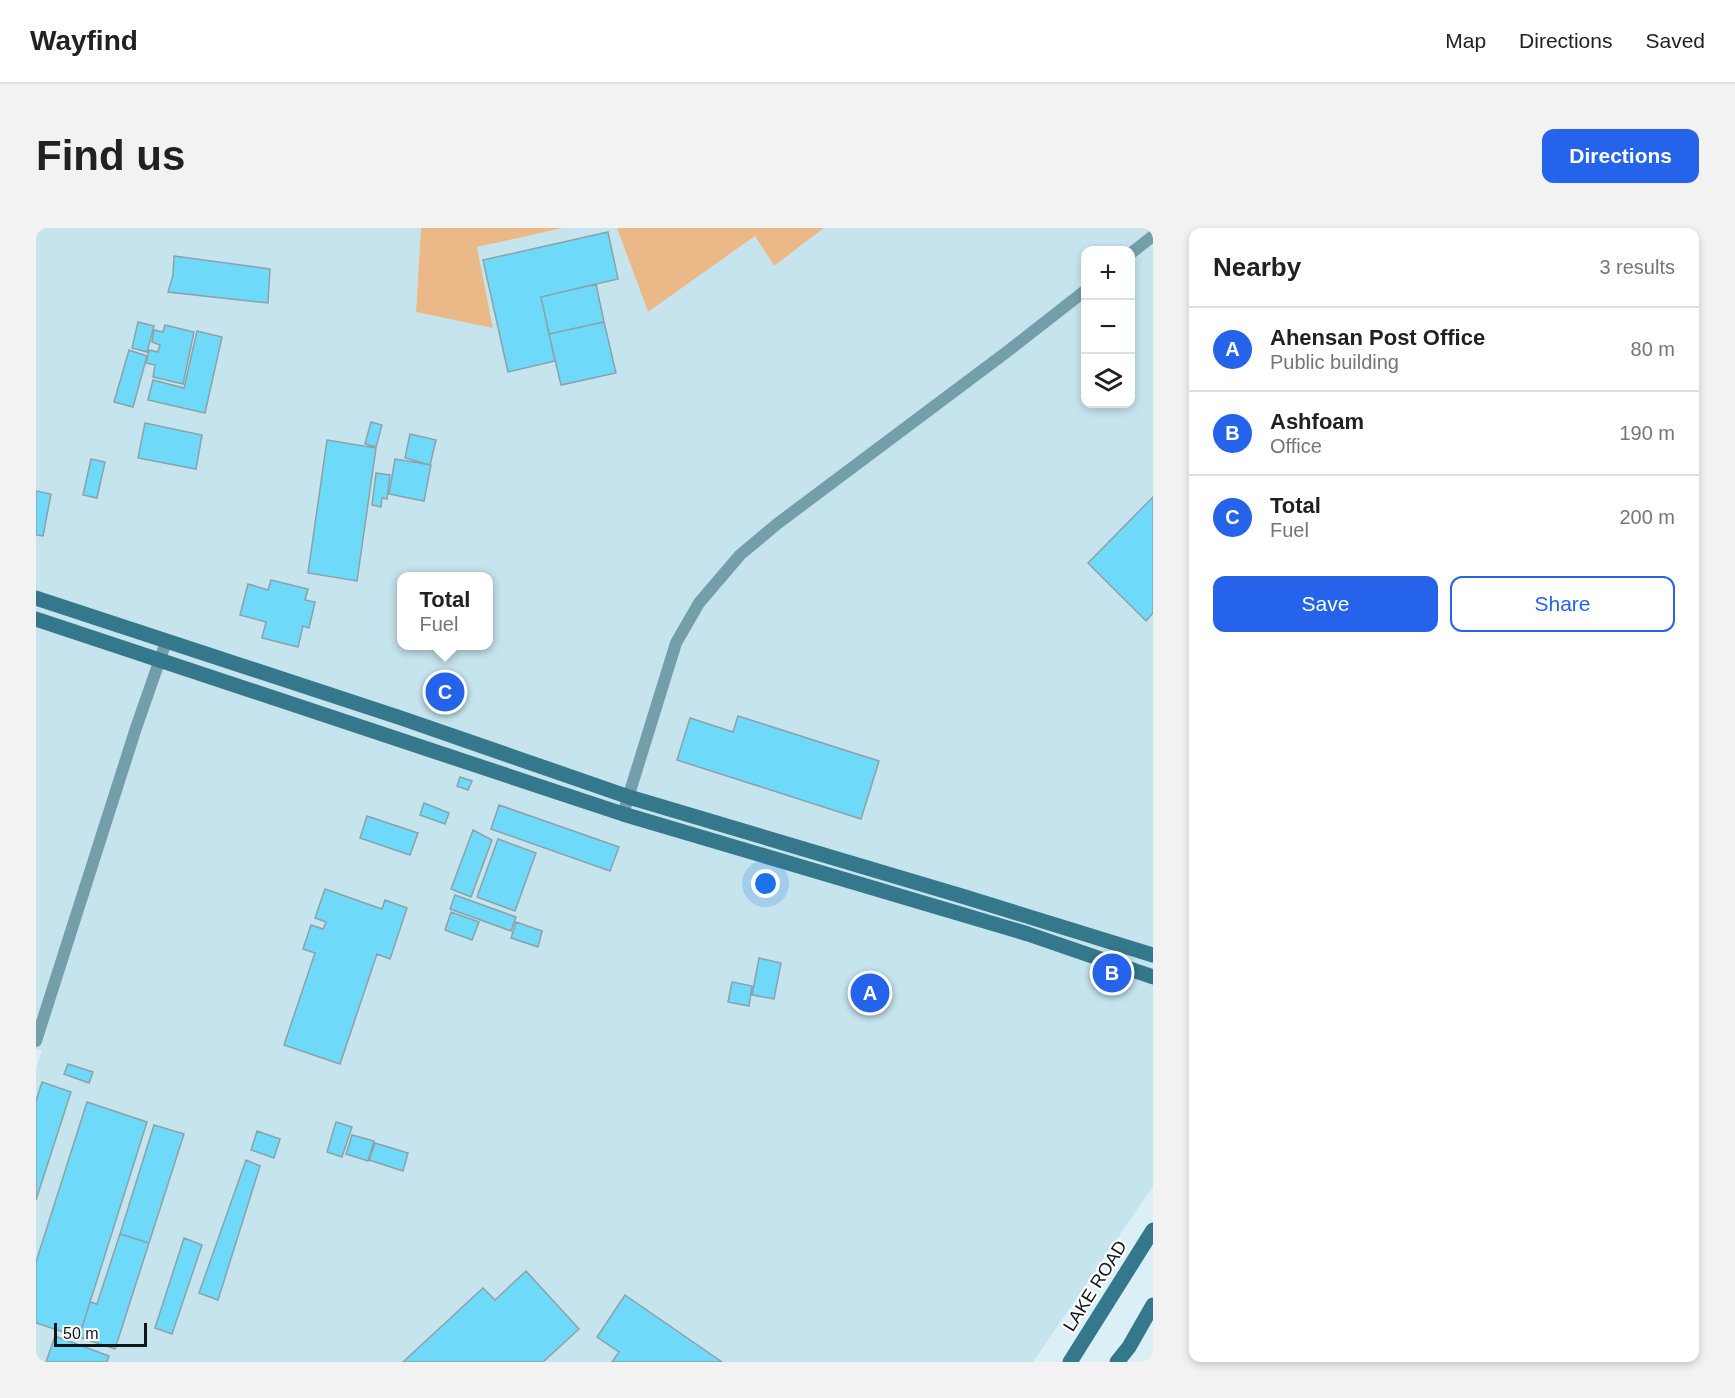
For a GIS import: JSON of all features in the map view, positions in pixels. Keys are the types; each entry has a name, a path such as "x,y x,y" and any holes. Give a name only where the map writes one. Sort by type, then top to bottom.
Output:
{"main road":[{"path":"36,598 401,718 629,797 1153,955"},
{"path":"36,619 623,813 1028,934 1153,977"},
{"name":"LAKE ROAD","path":"1070,1362 1153,1230"},
{"path":"1117,1362 1129,1347 1153,1305"}],"street":[{"path":"1135,251 1153,236"},
{"path":"623,813 676,643 699,603 740,555 777,524 1081,294"},
{"path":"36,1041 136,728 166,642"}],"shaded area":[{"path":"36,228 421,228 416,312 493,327 477,247 563,228 617,228 648,312 755,236 774,266 824,228 1153,228 1153,1186 1033,1362 36,1362 36,1068 42,1050 36,1049"},
{"path":"421,228 563,228 477,247 493,328 416,312"},
{"path":"617,228 824,228 774,266 755,236 648,312"}],"building":[{"path":"608,232 618,279 541,297 555,361 508,372 483,260"},
{"path":"174,256 270,269 268,303 168,292 173,275"},
{"path":"596,284 604,322 549,334 541,297"},
{"path":"138,322 154,326 147,352 132,348"},
{"path":"604,322 616,373 561,385 549,334"},
{"path":"165,325 194,332 183,384 153,377 155,365 146,363 149,350 158,352 160,345 152,342 154,330 163,332"},
{"path":"197,331 222,337 205,413 148,400 153,380 184,388"},
{"path":"129,350 147,356 133,407 114,402"},
{"path":"371,422 382,425 376,447 365,444"},
{"path":"145,423 202,435 196,469 138,458"},
{"path":"410,434 436,440 430,465 405,458"},
{"path":"327,440 376,448 357,581 308,573"},
{"path":"91,459 105,462 97,498 83,495"},
{"path":"395,459 431,465 424,501 389,494"},
{"path":"376,473 390,475 387,499 382,498 381,507 372,505"},
{"path":"36,491 51,494 43,536 36,535"},
{"path":"1153,497 1153,613 1146,621 1088,563"},
{"path":"271,580 308,589 305,600 315,602 309,628 303,626 298,647 262,638 266,622 240,615 248,584 268,590"},
{"path":"738,716 879,761 861,819 677,760 690,718 733,732"},
{"path":"460,777 472,781 468,790 457,786"},
{"path":"424,803 449,813 445,824 420,815"},
{"path":"499,805 619,847 610,871 491,829"},
{"path":"367,816 418,833 410,855 360,838"},
{"path":"473,830 492,840 471,897 451,889"},
{"path":"498,839 536,853 515,911 477,897"},
{"path":"325,889 382,909 385,900 407,908 390,959 377,954 340,1064 284,1045 315,953 303,949 311,925 323,929 326,922 315,918"},
{"path":"455,895 516,917 511,931 450,909"},
{"path":"451,912 479,922 472,940 445,930"},
{"path":"516,922 542,931 538,947 511,938"},
{"path":"759,958 781,963 774,999 752,995"},
{"path":"732,982 752,986 749,1006 728,1002"},
{"path":"68,1064 93,1072 89,1083 64,1074"},
{"path":"42,1082 71,1092 36,1200 36,1101"},
{"path":"87,1102 147,1122 79,1337 36,1323 36,1262"},
{"path":"336,1122 352,1127 342,1157 327,1152"},
{"path":"154,1125 184,1134 149,1243 120,1234"},
{"path":"257,1131 280,1139 274,1158 251,1150"},
{"path":"352,1135 374,1141 368,1161 346,1154"},
{"path":"375,1143 408,1153 403,1171 369,1160"},
{"path":"246,1160 260,1166 218,1300 199,1293"},
{"path":"120,1234 149,1243 115,1349 79,1337 90,1302 97,1304"},
{"path":"184,1238 202,1245 172,1334 155,1328"},
{"path":"526,1271 579,1329 543,1362 403,1362 483,1288 495,1300"},
{"path":"625,1295 722,1362 612,1362 619,1352 597,1337"},
{"path":"55,1336 109,1356 107,1362 46,1362"}],"place":[{"name":"Total","path":"445,692"},
{"name":"Ashfoam","path":"1112,973"},
{"name":"Ahensan Post Office","path":"870,993"}]}
